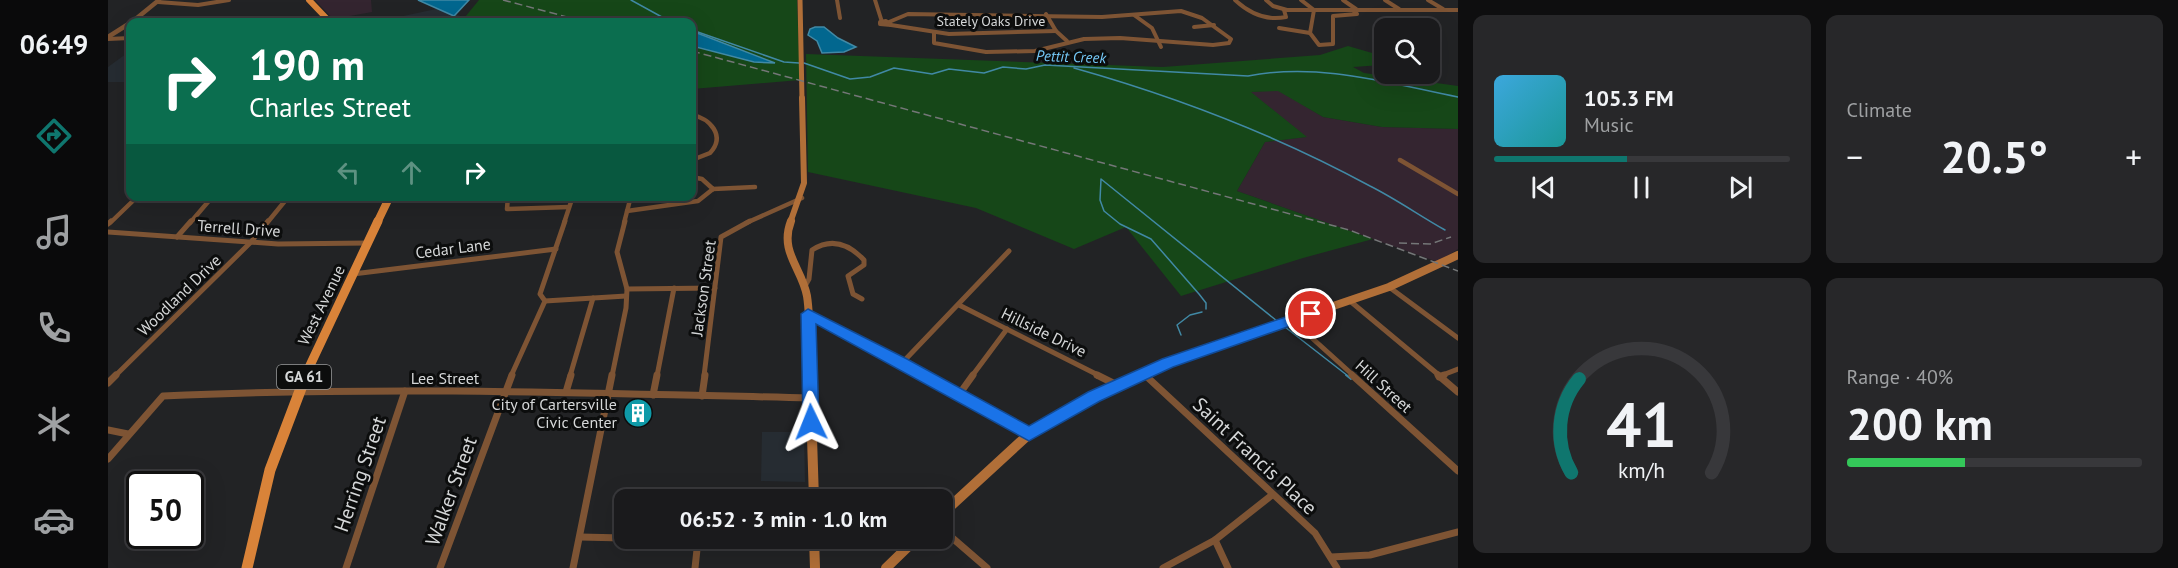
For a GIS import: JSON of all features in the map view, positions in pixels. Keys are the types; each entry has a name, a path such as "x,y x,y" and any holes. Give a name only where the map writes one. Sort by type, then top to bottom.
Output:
{"main road":[{"path":"309,0 326,18"},
{"path":"800,0 804,178 802,198 788,228 786,242 790,257 805,286 808,314 813,489"},
{"name":"West Avenue","path":"247,568 267,473 298,390 388,201"},
{"path":"953,504 1029,434 1117,385 1192,354 1389,287 1458,255"},
{"path":"814,549 815,568"},
{"path":"886,568 905,549"}],"street":[{"path":"138,18 158,1 196,5 229,0"},
{"path":"837,0 840,18"},
{"name":"Stately Oaks Drive","path":"875,0 882,22 879,24 882,26 890,24 934,32 1056,31"},
{"path":"1235,0 1245,9 1271,18 1286,16 1284,9"},
{"path":"1266,0 1273,6 1284,9 1458,10"},
{"path":"1301,0 1314,10"},
{"path":"1279,28 1310,33 1319,45 1331,46 1333,16 1357,14 1343,0"},
{"path":"1385,0 1400,10"},
{"path":"1428,0 1445,10"},
{"path":"154,6 167,1"},
{"path":"890,24 908,14 1134,15 1177,9 1195,14 1229,35 1231,39 1229,43 1213,45 1120,38 1067,41 1056,47 1035,51 977,52 934,44 932,40 934,32"},
{"path":"1310,33 1314,10"},
{"path":"1046,14 1056,31 1067,41"},
{"path":"1134,15 1152,28 1161,47"},
{"path":"1194,27 1214,25"},
{"path":"115,37 126,27"},
{"path":"108,39 126,38"},
{"path":"696,116 709,120 714,124 717,132 716,146 712,152 696,158"},
{"path":"1400,160 1458,194"},
{"path":"696,178 702,179 713,189"},
{"path":"627,211 698,201 713,189 755,187"},
{"name":"Jackson Street","path":"702,396 721,237 744,223 802,198"},
{"path":"108,224 133,201"},
{"path":"177,237 209,201"},
{"name":"Woodland Drive","path":"108,383 251,242 285,201"},
{"path":"508,201 507,209 569,207"},
{"path":"556,249 571,201"},
{"path":"573,568 609,393 626,292 617,252 630,201"},
{"name":"Terrell Drive","path":"108,232 290,245 368,243"},
{"path":"805,286 809,279 812,250 825,243 841,243 864,260 864,265 852,272 847,280 853,294 862,298"},
{"name":"Cedar Lane","path":"353,274 556,249"},
{"name":"Walker Street","path":"440,568 505,391 545,301 540,294 556,249"},
{"path":"902,363 1009,251"},
{"path":"1389,287 1458,338"},
{"path":"545,301 593,298 626,292 674,288 715,288"},
{"path":"653,395 674,288"},
{"path":"566,392 593,298"},
{"path":"1350,301 1458,392"},
{"name":"Hillside Drive","path":"959,305 1117,385"},
{"path":"808,314 1029,434"},
{"name":"Hill Street","path":"1292,320 1458,471"},
{"path":"958,396 1007,329"},
{"path":"1439,377 1458,369"},
{"name":"Saint Francis Place","path":"1143,374 1315,534 1337,568"},
{"name":"Lee Street","path":"108,459 163,396 298,390 505,391 810,398"},
{"name":"Herring Street","path":"346,568 405,391"},
{"path":"108,430 128,434"},
{"path":"1163,568 1215,540 1272,495"},
{"path":"1331,557 1370,555 1458,532"},
{"path":"580,537 614,538"},
{"path":"953,539 987,568"},
{"path":"1215,540 1228,568"},
{"path":"696,568 697,549"}],"shaded area":[{"path":"315,0 371,0 372,12 332,18"},
{"path":"441,8 465,18 394,18"},
{"path":"126,54 126,82 108,82 108,67"},
{"path":"1278,90 1323,117 1382,127 1458,129 1458,249 1438,262 1237,191 1265,142 1306,137 1250,92"},
{"path":"762,432 804,432 805,482 761,481"}],"green space":[{"path":"479,0 797,0 800,80 696,89 696,18 464,18"},
{"path":"1348,46 1374,54 1374,66 1353,67 1364,73 1374,74 1374,84 1440,84 1458,86 1458,129 1382,127 1323,117 1278,91 1251,92 1307,137 1265,142 1237,191 1373,239 1181,296 1126,227 1074,249 976,208 808,172 806,54 1163,67 1320,55"}],"water":[{"path":"418,0 469,0 454,16"},
{"path":"824,27 838,38 856,47 844,52 822,53 817,41 808,35 810,29"},
{"path":"696,33 775,63 754,62 696,47"}],"waterway":[{"name":"Pettit Creek","path":"631,0 664,18"},
{"name":"Pettit Creek","path":"696,31 784,62 799,63"},
{"name":"Pettit Creek","path":"804,63 850,79 870,77 894,68 932,74 949,69 984,73 1003,67 1026,69 1045,65 1248,76 1301,71 1353,76 1458,97"},
{"path":"1074,68 1188,105 1299,150 1380,191 1445,230"},
{"path":"1206,309 1206,303 1199,294 1151,239 1120,224 1104,211 1100,200 1101,179 1277,321"},
{"path":"1181,335 1177,325 1190,315 1202,312"},
{"path":"1285,327 1348,376"},
{"path":"1346,375 1351,379"}],"railway":[{"path":"503,0 571,18"},
{"path":"696,52 1349,230 1458,271"},
{"path":"1399,243 1430,244 1451,237"}],"place":[{"name":"City of Cartersville Civic Center","path":"638,413"}],"route":[{"path":"811,422 808,314 845,332 1029,434 1094,397 1167,363 1249,333 1311,314"}]}
